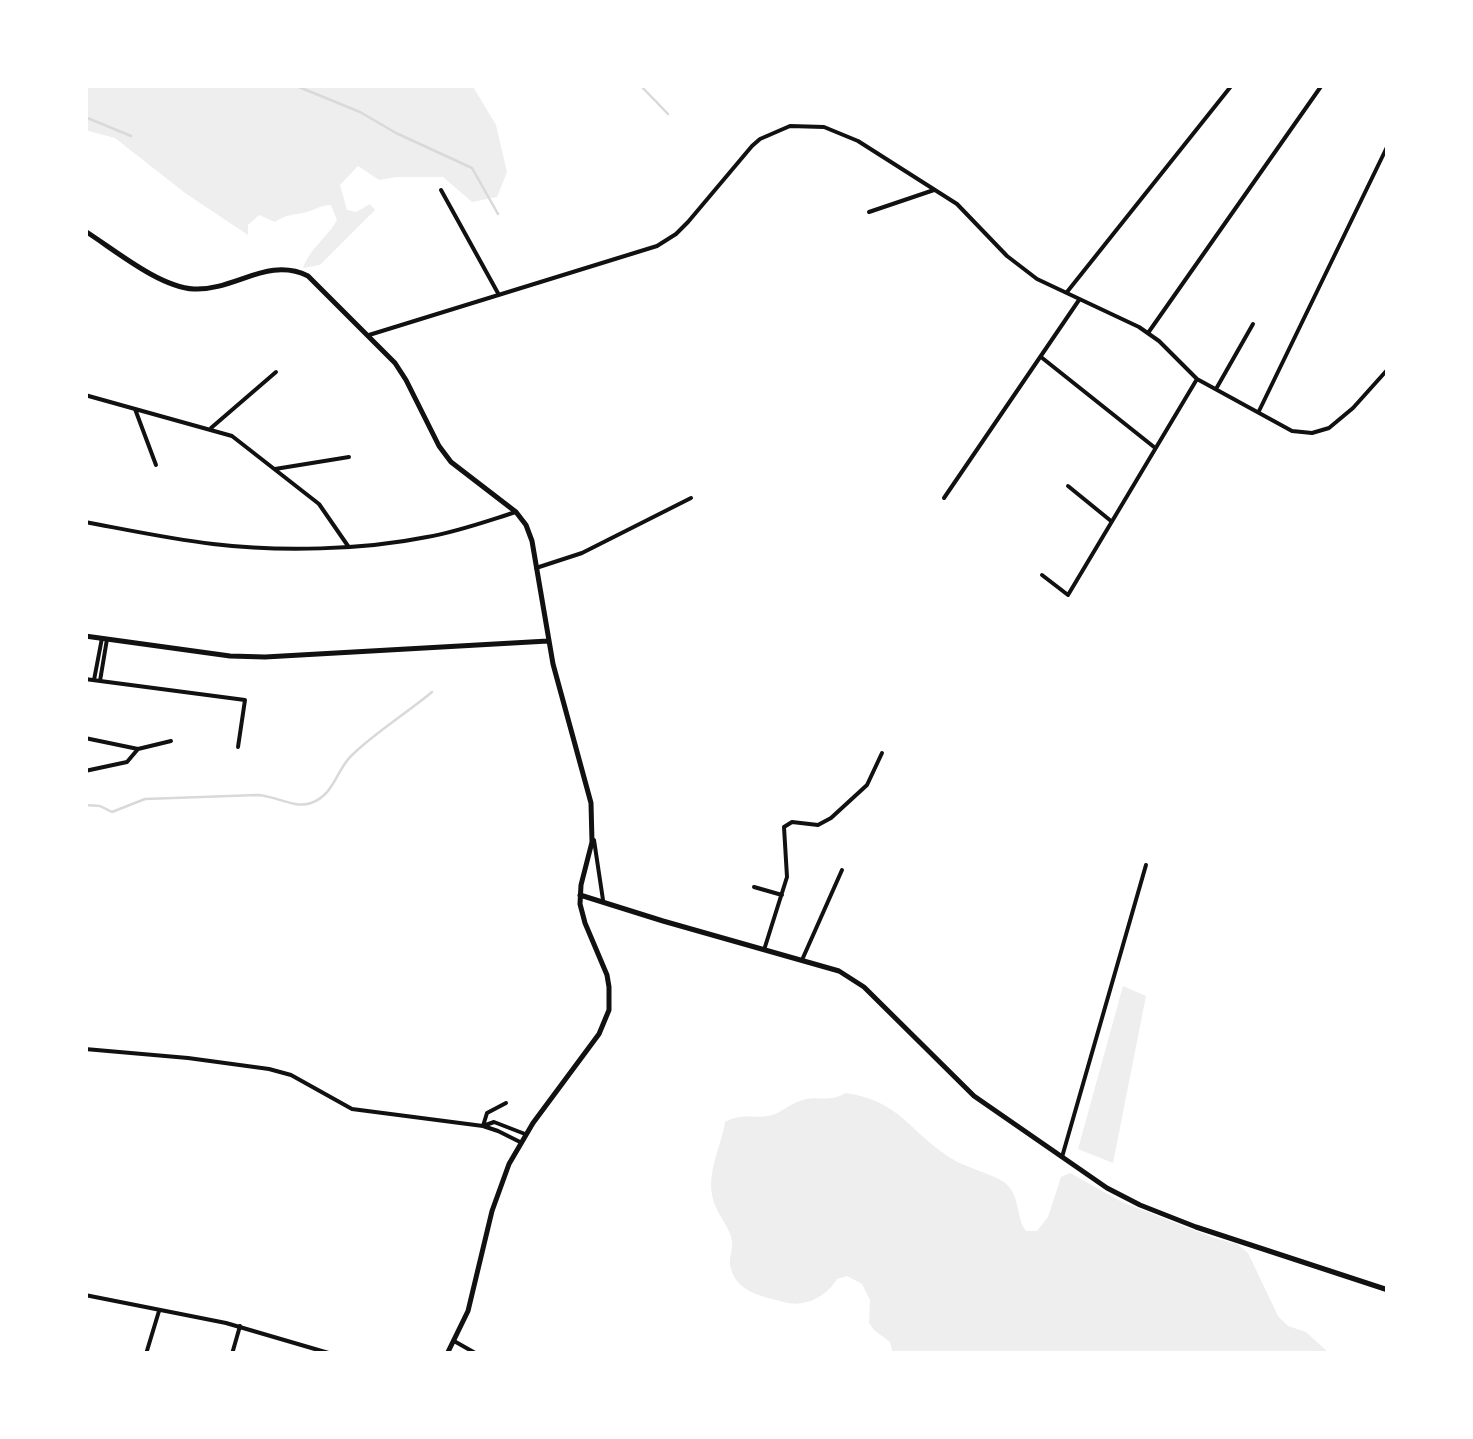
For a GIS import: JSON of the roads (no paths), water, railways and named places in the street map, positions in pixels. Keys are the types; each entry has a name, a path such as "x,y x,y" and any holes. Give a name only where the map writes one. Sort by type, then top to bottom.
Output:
{"main road":[{"path":"85,230 157,277 180,287 212,288 273,269 298,271 316,282 400,370 444,454 516,512 529,532 559,690 590,794 593,830 580,895 582,915 610,987 609,1010 599,1034 520,1143 497,1195 468,1311 446,1354"},
{"path":"85,636 265,658 548,641"},
{"path":"580,895 839,971 855,980 964,1087 1107,1188 1214,1234 1388,1290"}],"street":[{"path":"1065,294 1232,85"},
{"path":"1148,333 1322,85"},
{"path":"369,335 668,240 698,211 752,146 790,126 812,125 858,142 934,190 965,212 1026,272 1148,333 1197,379 1292,431 1321,431 1344,417 1388,369"},
{"path":"1258,412 1388,145"},
{"path":"441,190 500,296"},
{"path":"868,212 934,190"},
{"path":"944,498 1080,300"},
{"path":"1216,390 1254,324"},
{"path":"1041,357 1156,448"},
{"path":"210,429 276,372"},
{"path":"1042,576 1068,595 1197,379"},
{"path":"85,396 232,436 319,504 348,546"},
{"path":"136,409 156,465"},
{"path":"274,469 349,457"},
{"path":"1068,486 1112,522"},
{"path":"536,568 582,553 691,498"},
{"path":"85,522 244,547 348,546 429,537 516,512"},
{"path":"97,681 104,638"},
{"path":"85,679 245,700 238,748"},
{"path":"85,738 138,749 171,741"},
{"path":"85,771 127,762 138,749"},
{"path":"764,950 788,871 784,827 792,822 818,825 831,818 867,784 882,753"},
{"path":"593,830 603,901"},
{"path":"1062,1156 1146,865"},
{"path":"802,960 842,870"},
{"path":"754,887 782,894"},
{"path":"85,1050 269,1069 291,1075 352,1109 482,1126 520,1143"},
{"path":"482,1126 488,1113 506,1103"},
{"path":"482,1126 494,1122 526,1134"},
{"path":"85,1296 240,1326 327,1353"},
{"path":"146,1354 159,1310"},
{"path":"232,1354 240,1326"},
{"path":"454,1341 477,1354"}],"waterway":[{"path":"294,85 360,112 472,168 498,214"},
{"path":"640,85 668,114"},
{"path":"85,117 131,136"},
{"path":"85,805 112,812 145,799 257,795 311,803 330,789 346,762 360,748 432,692"}]}
